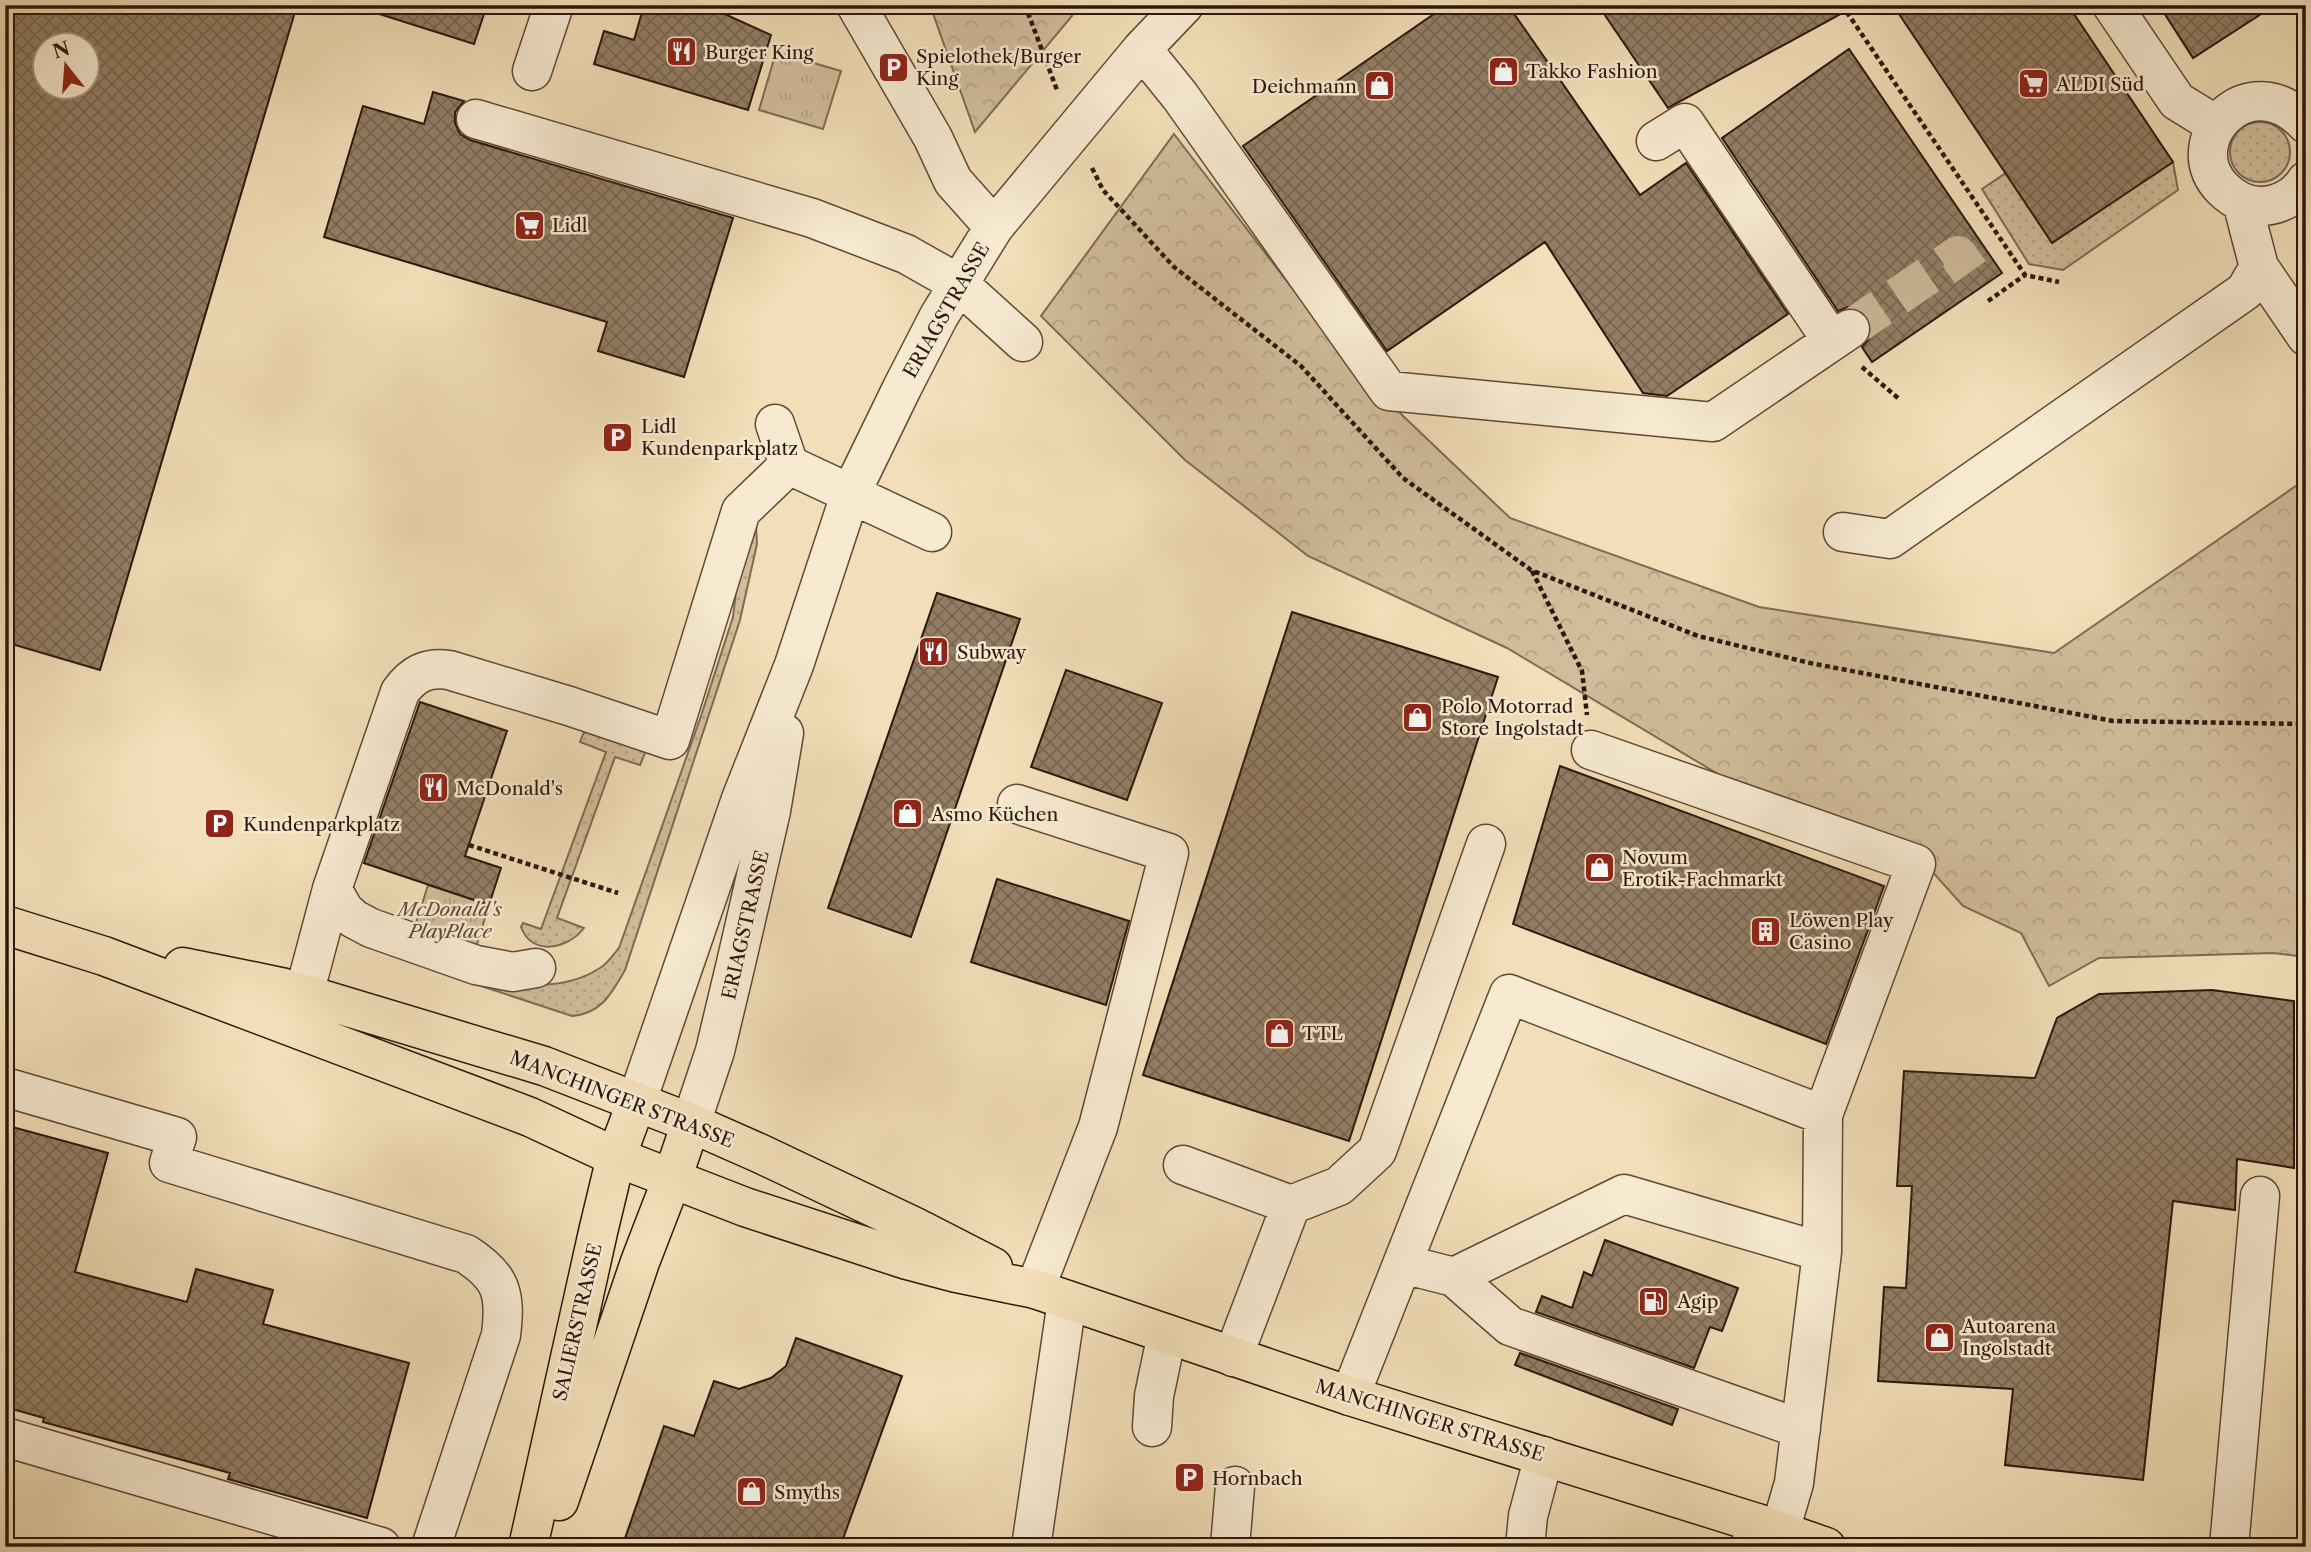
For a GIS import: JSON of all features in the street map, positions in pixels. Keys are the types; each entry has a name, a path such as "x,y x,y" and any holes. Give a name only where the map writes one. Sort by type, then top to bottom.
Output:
{"main road":[{"name":"MANCHINGER STRASSE","path":"5,925 104,956 530,1117 616,1157 745,1207 907,1260 1051,1295 1350,1396 1544,1455 1762,1533 1826,1547"},
{"name":"MANCHINGER STRASSE","path":"104,956 221,974 304,994 544,1066 691,1123 915,1227 1051,1295"},
{"name":"SALIERSTRASSE","path":"528,1547 616,1157 636,1101"},
{"name":"ERIAGSTRASSE","path":"672,1179 691,1123"},
{"name":"SALIERSTRASSE","path":"541,1547 573,1462 643,1254 672,1179"}],"street":[{"path":"532,71 554,5"},
{"path":"856,5 933,138 953,181 994,227"},
{"name":"ERIAGSTRASSE","path":"636,1101 741,799 794,665 850,495 902,388 959,284 994,227 1142,49 1184,5"},
{"path":"2112,5 2177,101 2216,125"},
{"path":"1142,49 1180,96 1389,391 1713,422 1841,335 1685,123 1656,141"},
{"path":"2306,124 2294,111 2278,103 2261,100 2244,103 2228,112 2216,125 2209,147 2211,170 2218,184 2229,195 2242,202 2258,206 2275,205 2290,197 2306,181"},
{"path":"476,119 812,218 906,254 959,284 1023,342"},
{"path":"2242,202 2259,267 2306,336"},
{"path":"1843,532 1890,539 2245,291 2259,267"},
{"path":"775,424 789,465 932,532"},
{"path":"304,994 332,889 400,692 411,677 436,668 449,670 670,740 741,511 789,465"},
{"name":"ERIAGSTRASSE","path":"691,1123 715,1051 771,811 794,665"},
{"path":"1591,750 1916,864 1823,1115 1822,1252 1794,1483 1762,1533"},
{"path":"1017,804 1170,853 1051,1295 1031,1547"},
{"path":"1183,1165 1291,1205 1339,1186 1377,1151 1486,844"},
{"path":"332,889 344,910 371,928 476,965 513,972 536,968"},
{"path":"1350,1396 1508,994 1823,1115"},
{"path":"5,1087 177,1138 169,1163 466,1254 484,1265 499,1284 504,1312 500,1335 432,1547"},
{"path":"1454,1277 1624,1194 1822,1252"},
{"path":"2229,1547 2260,1196"},
{"path":"1233,1357 1291,1205"},
{"path":"1402,1264 1454,1277 1510,1326 1801,1429"},
{"path":"1152,1427 1154,1396 1167,1334"},
{"path":"5,1437 381,1547"},
{"path":"1525,1547 1528,1516 1544,1455"},
{"path":"1230,1547 1235,1486"}],"path":[{"path":"1842,5 2025,275 2059,282"},
{"path":"1103,190 1174,267 1301,366 1403,478 1531,570 1698,636 1823,665 2113,720 2306,724"},
{"path":"1988,301 2025,275"},
{"path":"1841,335 1899,398"},
{"path":"1531,570 1582,671 1591,750"},
{"path":"469,845 618,892"}],"green space":[{"path":"930,5 957,5 959,9 986,5 1070,5 1072,16 975,132"},
{"path":"776,52 841,71 823,129 759,110"},
{"path":"2254,122 2266,122 2282,130 2288,140 2288,164 2282,174 2266,182 2254,182 2238,174 2230,158 2230,146 2238,130"},
{"path":"1174,134 1355,370 1510,518 1759,607 2054,653 2306,479 2306,957 2273,953 2099,958 2049,986 2021,933 1963,906 1913,850 1723,777 1507,648 1308,556 1185,460 1041,316"},
{"path":"2173,162 2178,190 2063,270 2029,264 1982,189 2006,173 2052,242"},
{"path":"756,526 757,544 740,620 620,979 598,1006 591,1011 572,1016 481,986 481,978 542,985 571,981 603,966 619,948 733,617 742,540"},
{"path":"591,728 641,742 645,753 640,765 615,757 557,918 584,928 560,945 542,946 526,937 521,927 523,923 541,929 606,752 580,742 583,734"},
{"name":"McDonald's PlayPlace","path":"428,885 489,905 473,957 412,936"}],"building":[{"path":"5,5 297,5 100,670 5,642"},
{"path":"374,5 487,5 474,44 373,12"},
{"name":"Burger King","path":"644,5 705,5 771,35 748,110 594,64 604,31 634,40"},
{"path":"1447,5 1508,5 1640,195 1686,163 1788,314 1667,396 1643,393 1545,242 1387,351 1243,146"},
{"path":"1598,5 1857,5 1668,108"},
{"name":"ALDI Süd","path":"1893,5 2068,5 2173,162 2052,243"},
{"path":"2159,5 2275,5 2193,58"},
{"path":"1849,49 2002,273 1872,362 1862,347 1870,338 1872,328 1868,317 1859,309 1848,307 1838,311 1722,138"},
{"name":"Lidl","path":"433,92 464,101 455,112 455,123 460,134 470,140 733,218 684,377 598,351 607,322 324,237 363,106 424,124"},
{"name":"Asmo Küchen","path":"937,593 1020,619 911,937 828,908"},
{"path":"1292,612 1498,677 1349,1141 1143,1075"},
{"path":"1066,670 1162,703 1127,800 1031,767"},
{"name":"McDonald's","path":"420,702 507,731 465,856 501,868 489,905 364,863"},
{"name":"Löwen Play Casino","path":"1560,766 1884,886 1826,1044 1513,924"},
{"path":"997,879 1129,921 1106,1005 971,962"},
{"path":"2212,990 2294,1001 2294,1168 2237,1159 2235,1210 2173,1201 2143,1480 2005,1465 2013,1389 1878,1381 1884,1287 1906,1288 1912,1186 1897,1186 1904,1071 2035,1078 2057,1018 2099,994"},
{"path":"5,1125 108,1153 75,1272 187,1302 196,1269 273,1290 263,1324 409,1363 367,1518 228,1479 230,1473 43,1422 44,1418 5,1407"},
{"name":"Agip","path":"1605,1240 1738,1288 1722,1331 1710,1327 1694,1368 1536,1312 1542,1296 1572,1308 1584,1272 1592,1276"},
{"name":"Smyths","path":"796,1338 902,1376 840,1547 622,1547 664,1426 694,1436 714,1381 739,1389 771,1378 786,1366"},
{"path":"1520,1353 1678,1409 1672,1425 1515,1365"}],"tunnel":[{"path":"1850,329 1958,255 1981,287"}],"place":[{"name":"Burger King","path":"682,52"},
{"name":"Spielothek/Burger King","path":"893,67"},
{"name":"Takko Fashion","path":"1503,71"},
{"name":"ALDI Süd","path":"2033,84"},
{"name":"Deichmann","path":"1380,86"},
{"name":"Lidl","path":"529,225"},
{"name":"Lidl Kundenparkplatz","path":"618,437"},
{"name":"Subway","path":"934,652"},
{"name":"Polo Motorrad Store Ingolstadt","path":"1418,717"},
{"name":"McDonald's","path":"433,788"},
{"name":"Asmo Küchen","path":"908,814"},
{"name":"Kundenparkplatz","path":"220,824"},
{"name":"Novum Erotik-Fachmarkt","path":"1599,868"},
{"name":"Löwen Play Casino","path":"1766,931"},
{"name":"TTL","path":"1279,1033"},
{"name":"Agip","path":"1654,1301"},
{"name":"Autoarena Ingolstadt","path":"1939,1337"},
{"name":"Hornbach","path":"1189,1478"},
{"name":"Smyths","path":"751,1492"}]}
